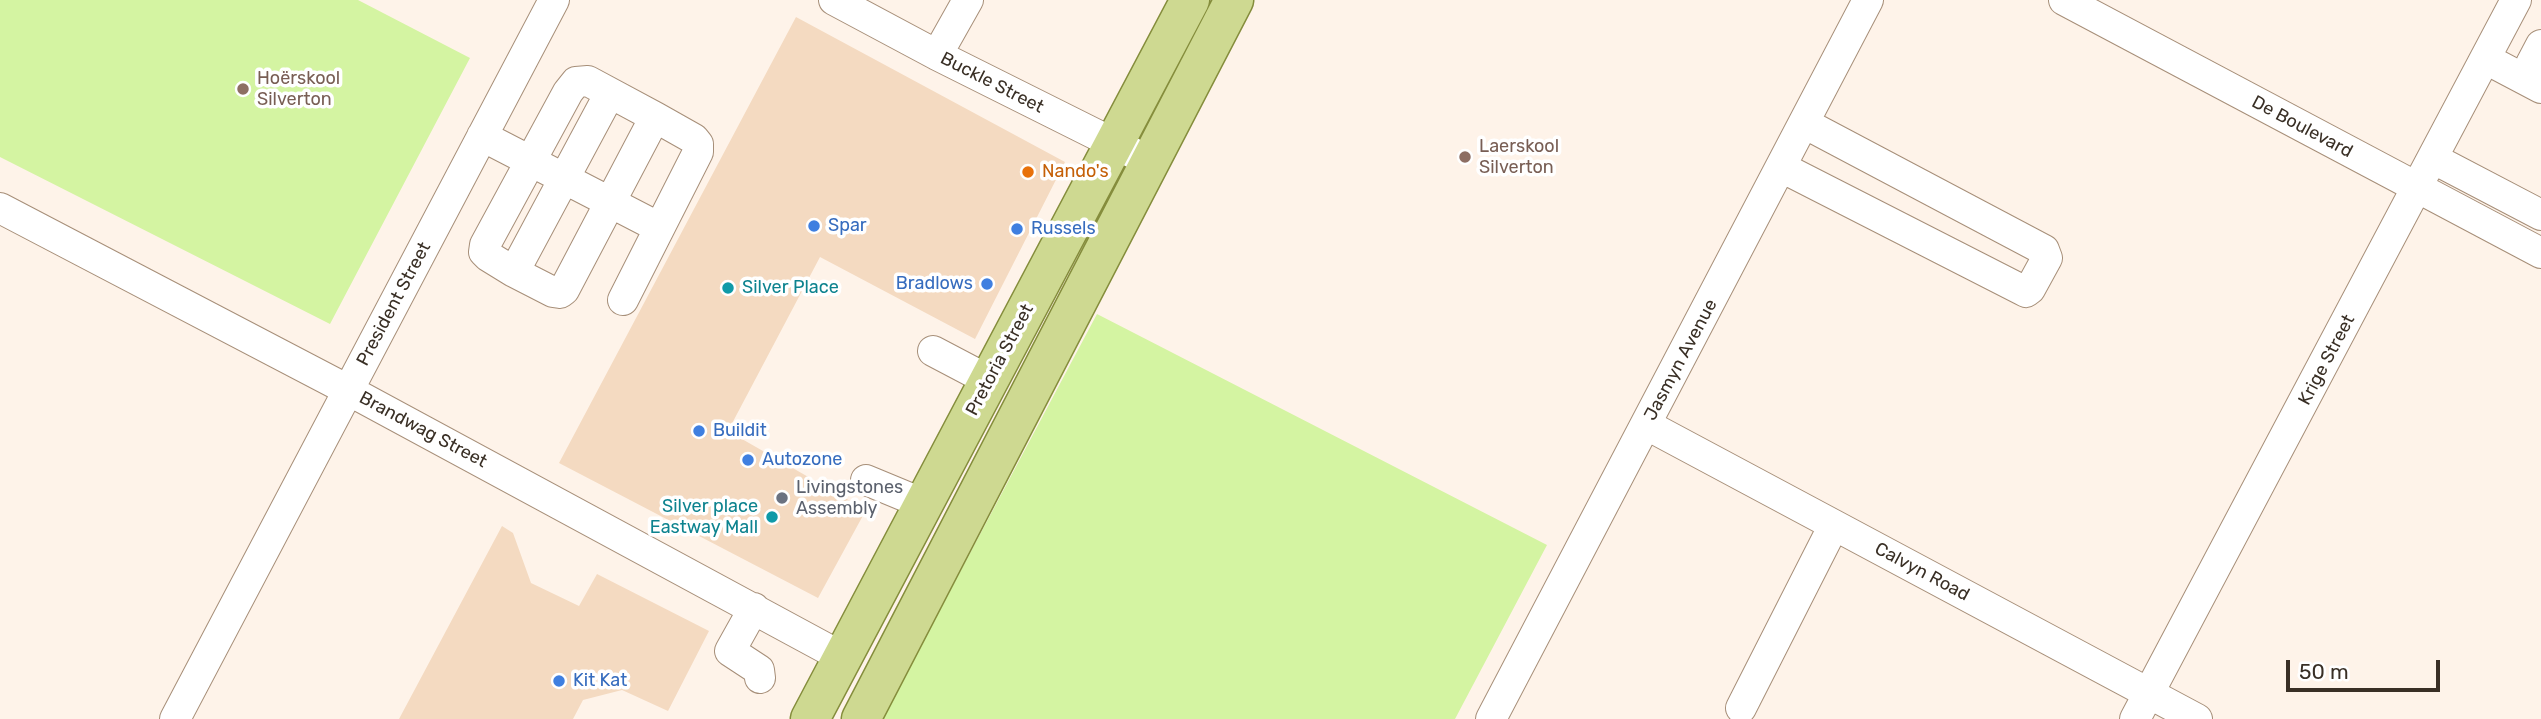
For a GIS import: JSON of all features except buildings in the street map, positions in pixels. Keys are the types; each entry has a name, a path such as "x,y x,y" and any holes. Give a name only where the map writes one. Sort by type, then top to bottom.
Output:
{"main road":[{"name":"Pretoria Street","path":"810,719 1190,0"},
{"path":"861,719 1234,0"},
{"path":"924,504 935,503 951,488 1034,332 1081,252 1096,239 1117,228"}],"street":[{"name":"President Street","path":"175,719 554,0"},
{"name":"Buckle Street","path":"834,0 937,55 1152,162"},
{"path":"937,55 968,0"},
{"name":"Jasmyn Avenue","path":"1491,719 1868,0"},
{"name":"De Boulevard","path":"2064,0 2541,253"},
{"name":"Krige Street","path":"2142,706 2516,0"},
{"path":"2489,52 2539,66"},
{"path":"623,300 698,152 698,144 694,139 655,117 588,81 576,82 529,160 485,245 484,252 488,256 514,272 553,292 560,293 564,290 655,117"},
{"path":"514,272 610,93"},
{"path":"1781,167 2026,292 2047,258 2044,250 1804,123"},
{"path":"482,136 658,227"},
{"path":"2434,159 2541,215"},
{"name":"Brandwag Street","path":"0,208 348,390 842,657"},
{"path":"933,351 989,381"},
{"name":"Calvyn Road","path":"1647,425 1835,525 2142,706 2197,719"},
{"path":"866,480 924,504"},
{"path":"1741,708 1835,525"},
{"path":"754,608 730,650 759,670 760,678"}],"green space":[{"name":"Hoërskool Silverton","path":"0,0 358,0 470,58 330,324 0,157"},
{"path":"1097,314 1547,545 1455,719 882,719"}],"place":[{"name":"Hoërskool Silverton","path":"243,89"},
{"name":"Laerskool Silverton","path":"1465,157"},
{"name":"Nando's","path":"1028,172"},
{"name":"Spar","path":"814,226"},
{"name":"Russels","path":"1017,229"},
{"name":"Bradlows","path":"987,284"},
{"name":"Silver Place","path":"728,288"},
{"name":"Buildit","path":"699,431"},
{"name":"Autozone","path":"748,460"},
{"name":"Livingstones Assembly","path":"782,498"},
{"name":"Silver place Eastway Mall","path":"772,517"},
{"name":"Kit Kat","path":"559,681"}]}
